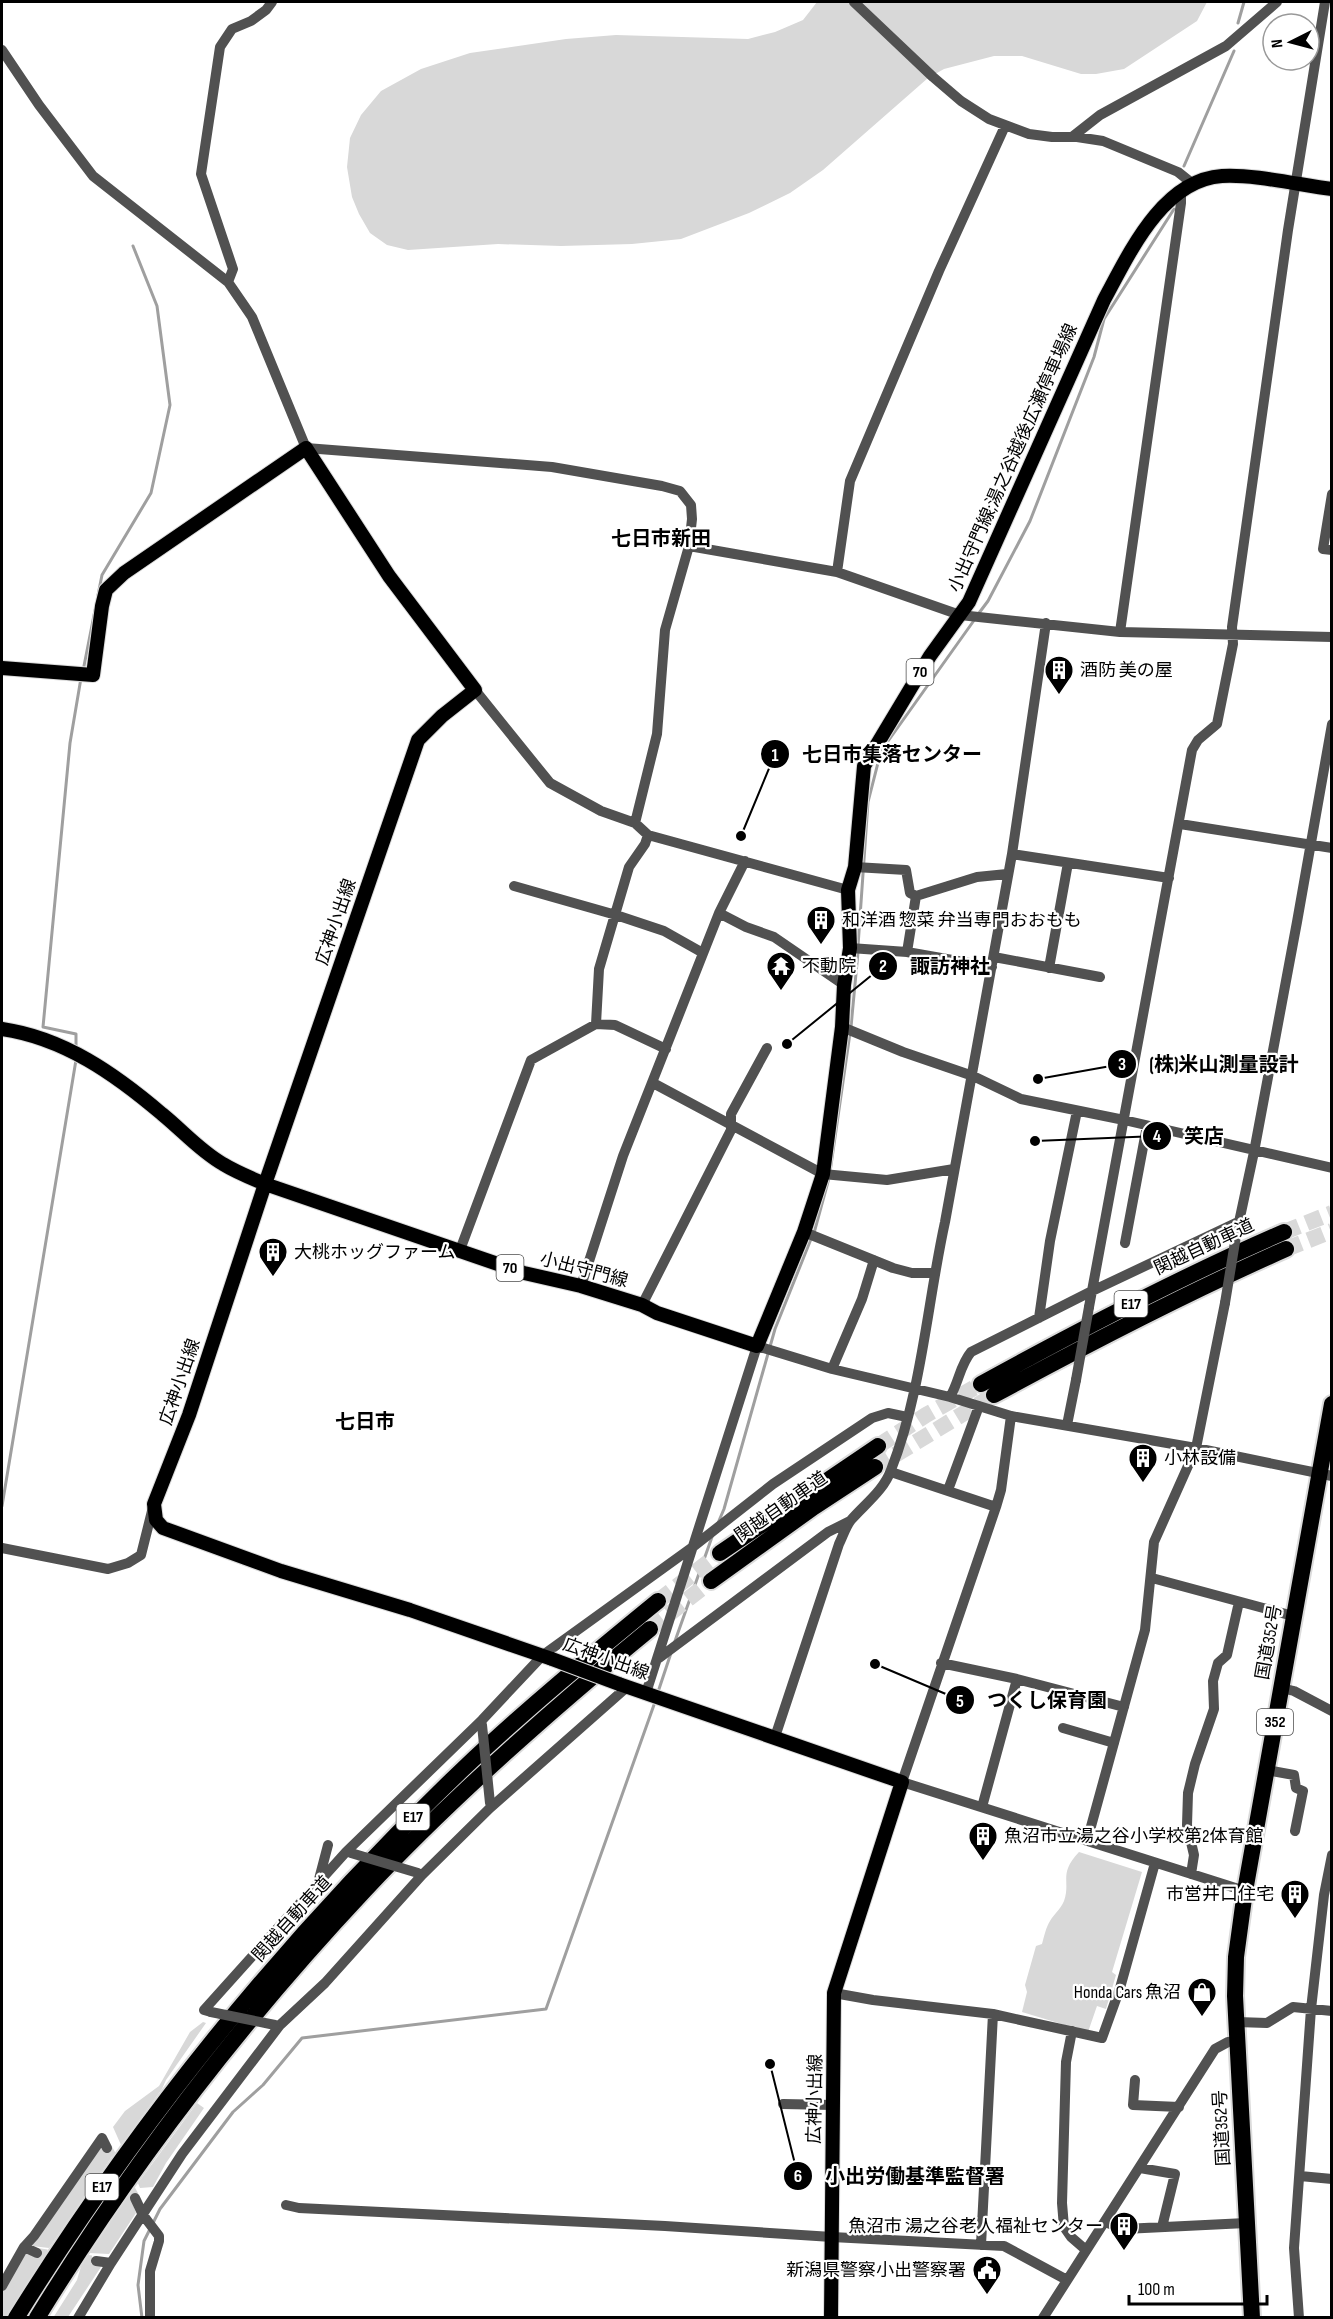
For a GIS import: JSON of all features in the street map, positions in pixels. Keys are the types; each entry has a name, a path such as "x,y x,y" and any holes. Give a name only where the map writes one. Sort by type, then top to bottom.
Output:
{"highway":[{"name":"関越自動車道","path":"981,1384 1107,1315 1212,1263 1284,1232"},
{"name":"関越自動車道","path":"994,1395 1218,1279 1286,1249"},
{"name":"国道352号","path":"1252,2318 1237,2022 1236,1957 1245,1891 1293,1616 1326,1474 1331,1413"},
{"name":"関越自動車道","path":"720,1553 878,1446"},
{"name":"関越自動車道","path":"711,1581 814,1507 883,1469"},
{"name":"関越自動車道","path":"16,2318 102,2187 147,2126 196,2062 303,1935 401,1830 465,1767 529,1709 658,1600"},
{"name":"関越自動車道","path":"36,2318 158,2137 266,2001 365,1889 478,1778 540,1721 650,1629"}],"main road":[{"name":"小出守門線;湯之谷越後広瀬停車場線","path":"758,1346 804,1233 823,1174 850,948 848,890 855,867 864,766 930,656 969,602 1104,300 1161,208 1193,184 1222,176 1332,189"},
{"path":"2,668 93,675 106,590 124,573 306,448 389,576 475,690"},
{"name":"広神小出線","path":"475,690 442,716 418,740 265,1184 189,1415 154,1504 156,1520 163,1528 281,1570 410,1610 548,1657 623,1686 902,1782 834,1993 831,2318"},
{"name":"70","path":"2,1029 22,1032 67,1047 133,1090 199,1147 224,1165 265,1184"},
{"name":"小出守門線","path":"265,1184 524,1273 581,1286 642,1305 657,1313 758,1346"}],"street":[{"path":"228,282 233,269 201,174 220,47 232,29 251,21 266,10 272,2"},
{"path":"854,2 919,64 961,100 1005,126 1041,136 1103,141 1178,172 1193,184"},
{"path":"1072,137 1101,115 1226,46 1276,2"},
{"path":"1067,1425 1192,750 1198,740 1217,724 1233,644 1232,635 1295,184 1325,2"},
{"path":"2,50 39,105 93,176 228,282 252,317 306,448 552,467 680,491 691,505 689,546 665,630 657,734 635,823"},
{"path":"837,572 850,481 939,271 1005,126"},
{"path":"1120,632 1181,203 1181,196 1178,193"},
{"path":"1332,494 1323,549 1332,550"},
{"path":"689,546 837,572 960,615 1120,632 1332,638"},
{"path":"659,1658 828,1532 849,1521 870,1503 907,1417 915,1389 934,1273 1012,854 1046,623"},
{"path":"475,690 550,783 601,811 635,823 648,834 848,890"},
{"path":"1087,1841 1145,1630 1154,1542 1196,1448 1225,1304 1238,1222 1254,1152 1332,724"},
{"path":"1180,824 1332,848"},
{"path":"596,1024 599,969 629,867 645,844 648,834"},
{"path":"1012,854 1168,878"},
{"path":"581,1286 623,1156 719,913 745,861"},
{"path":"1049,968 1068,863"},
{"path":"855,867 906,870 910,893 916,896 977,877 1007,874"},
{"path":"514,886 664,931 703,953"},
{"path":"907,952 916,896"},
{"path":"719,913 746,927 774,937 844,986"},
{"path":"850,948 1049,968 1100,977"},
{"path":"460,1250 531,1060 596,1024 615,1025 666,1048"},
{"path":"842,1027 903,1052 972,1076 1021,1099 1124,1120 1254,1152 1332,1168"},
{"path":"642,1305 731,1130 731,1114 767,1048"},
{"path":"653,1083 823,1174 887,1180 954,1169"},
{"path":"1039,1318 1050,1241 1077,1111"},
{"path":"1125,1243 1147,1126"},
{"path":"950,1397 957,1385 964,1360 971,1353 1090,1292 1238,1222"},
{"path":"804,1233 912,1273 934,1273"},
{"path":"832,1368 862,1299 874,1260"},
{"path":"646,1693 758,1346 832,1368 950,1397 1011,1416 1196,1448 1326,1474"},
{"path":"948,1490 979,1406"},
{"path":"278,2025 204,2010 349,1852 548,1657 773,1484 872,1418 888,1413 907,1417"},
{"path":"1011,1416 1001,1490 996,1507 902,1782 1245,1891"},
{"path":"883,1469 996,1507"},
{"path":"2,1548 108,1569 128,1563 141,1555 154,1504"},
{"path":"775,1737 839,1544 849,1521"},
{"path":"1152,1578 1293,1616"},
{"path":"1191,1874 1194,1855 1187,1825 1188,1793 1195,1764 1214,1709 1213,1681 1218,1663 1227,1655 1239,1602"},
{"path":"941,1663 1017,1679 1124,1707"},
{"path":"982,1807 1017,1679"},
{"path":"78,2318 182,2154 278,2025 325,1983 420,1874 490,1806 623,1686"},
{"path":"1281,1688 1294,1691 1332,1711"},
{"path":"482,1723 490,1806"},
{"path":"1063,1728 1114,1743"},
{"path":"1272,1771 1294,1776 1296,1788 1303,1791 1295,1831"},
{"path":"318,1884 328,1845"},
{"path":"349,1852 420,1874"},
{"path":"1299,2318 1294,2248 1311,2009 1324,1895 1332,1855"},
{"path":"834,1993 873,2000 993,2014 1102,2038 1120,1988 1155,1863"},
{"path":"1237,2022 1267,2023 1289,2008 1332,2011"},
{"path":"981,2245 993,2014"},
{"path":"1072,2031 1066,2062 1062,2203 1064,2227 1071,2237 1086,2250"},
{"path":"1043,2318 1215,2049 1221,2045 1238,2041"},
{"path":"1135,2080 1133,2105 1179,2107"},
{"path":"783,2104 833,2105"},
{"path":"2,2286 24,2247 102,2138 107,2148"},
{"path":"1140,2168 1175,2174 1162,2227"},
{"path":"1300,2176 1332,2179"},
{"path":"135,2198 142,2215 159,2235 150,2271 150,2318"},
{"path":"286,2205 299,2208 1004,2246 1067,2280"},
{"path":"1106,2222 1124,2229 1246,2223"},
{"path":"24,2247 38,2253"},
{"path":"96,2261 111,2263"}],"shaded area":[{"path":"817,2 1207,2 1197,21 1124,69 1081,74 1022,56 994,56 944,69 928,78 823,170 790,193 749,213 681,239 632,244 561,246 498,244 408,250 387,245 370,233 359,214 352,197 347,167 350,138 361,115 381,91 421,69 470,53 566,39 616,35 748,39 775,32 803,20"},
{"path":"1079,1852 1142,1872 1112,1972 1116,1975 1106,2009 1097,2006 1088,2032 1022,2012 1027,1992 1025,1985 1036,1946 1042,1944 1049,1923 1064,1901 1067,1872"},
{"path":"203,2022 206,2023 121,2145 113,2127 125,2111 159,2086 190,2032"},
{"path":"197,2103 204,2108 166,2163 153,2187 140,2188 138,2183"},
{"path":"98,2149 106,2149 111,2158 49,2248 32,2246"},
{"path":"129,2194 136,2213 109,2254 89,2253"},
{"path":"26,2253 45,2256 6,2317 2,2317 2,2290"},
{"path":"82,2263 101,2267 68,2317 53,2318 77,2280"}],"waterway":[{"path":"1238,23 1244,2"},
{"path":"1184,166 1234,51"},
{"path":"979,613 988,601 1030,521 1094,357 1104,319 1174,209"},
{"path":"98,595 102,575 151,493 170,405 157,306 133,246"},
{"path":"83,671 95,610"},
{"path":"858,946 868,802 881,751 975,619"},
{"path":"76,1050 76,1034 43,1027 70,743 81,678"},
{"path":"851,1027 858,952"},
{"path":"830,1172 850,1033"},
{"path":"2,1506 76,1060"},
{"path":"814,1233 829,1178"},
{"path":"718,1523 724,1509 775,1329 811,1239"},
{"path":"675,1641 712,1537"},
{"path":"658,1692 671,1653"},
{"path":"142,2318 138,2285 144,2241 160,2209 233,2112 263,2085 302,2038 546,2009 655,1702"}],"tunnel":[{"path":"1284,1232 1332,1213"},
{"path":"1286,1249 1332,1231"},
{"path":"878,1446 926,1415 981,1384"},
{"path":"875,1467 994,1395"},
{"path":"658,1601 720,1553"},
{"path":"650,1629 711,1581"},
{"path":"107,2148 135,2198"},
{"path":"37,2253 96,2261"}],"place":[{"name":"酒防 美の屋","path":"1059,696"},
{"name":"七日市集落センター","path":"741,836"},
{"name":"和洋酒 惣菜 弁当専門おおもも","path":"821,946"},
{"name":"不動院","path":"781,992"},
{"name":"諏訪神社","path":"787,1044"},
{"name":"(株)米山測量設計","path":"1038,1079"},
{"name":"笑店","path":"1035,1141"},
{"name":"大桃ホッグファーム","path":"273,1278"},
{"name":"小林設備","path":"1143,1484"},
{"name":"つくし保育園","path":"875,1664"},
{"name":"魚沼市立湯之谷小学校第2体育館","path":"983,1862"},
{"name":"市営井口住宅","path":"1295,1920"},
{"name":"Honda Cars 魚沼","path":"1202,2018"},
{"name":"小出労働基準監督署","path":"770,2064"},
{"name":"魚沼市 湯之谷老人福祉センター","path":"1124,2252"},
{"name":"新潟県警察小出警察署","path":"987,2296"}],"district":[{"name":"七日市新田","path":"661,539"},
{"name":"七日市","path":"365,1422"}]}
